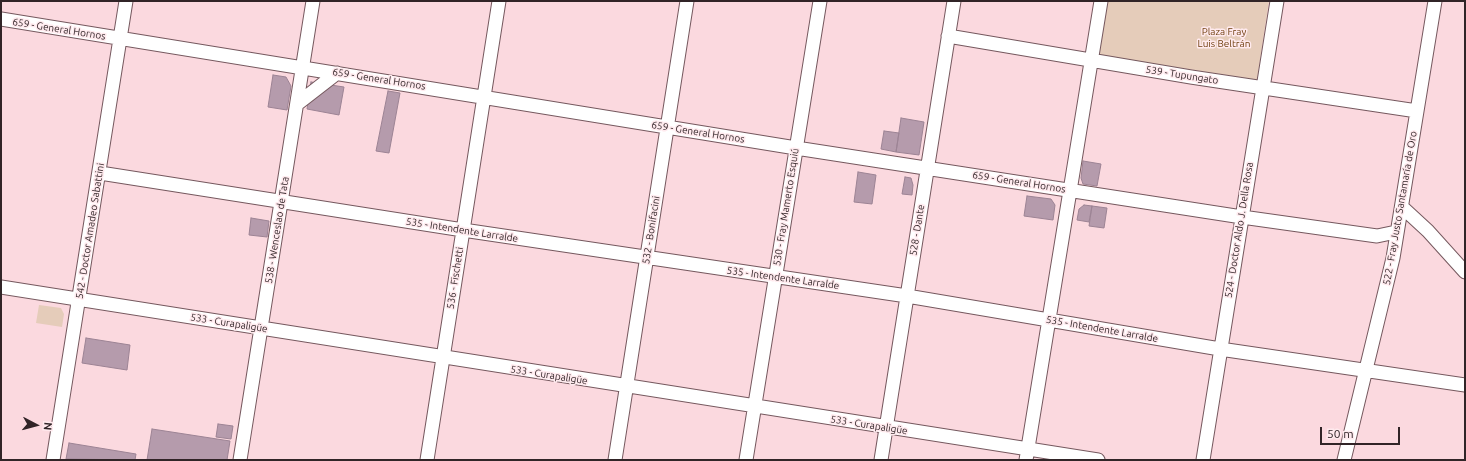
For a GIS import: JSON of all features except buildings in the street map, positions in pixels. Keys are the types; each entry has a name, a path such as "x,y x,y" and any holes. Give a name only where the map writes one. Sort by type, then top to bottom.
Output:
{"street":[{"name":"542 - Doctor Amadeo Sabattini","path":"53,460 100,173 126,1"},
{"name":"538 - Wenceslao de Tata","path":"240,460 313,1"},
{"name":"536 - Fischetti","path":"427,460 499,1"},
{"name":"532 - Bonifacini","path":"615,460 666,127 687,1"},
{"name":"530 - Fray Mamerto Esquiú","path":"746,460 774,277 820,1"},
{"name":"528 - Dante","path":"881,460 954,1"},
{"path":"1026,454 1049,320 1090,60 1101,1"},
{"name":"524 - Doctor Aldo J. Della Rosa","path":"1204,460 1220,349 1277,1"},
{"name":"522 - Fray Justo Santamaría de Oro","path":"1344,460 1393,258 1396,232 1402,207 1416,111 1435,1"},
{"name":"659 - General Hornos","path":"1,19 485,96 796,148 1242,217 1377,236 1396,232"},
{"name":"539 - Tupungato","path":"948,36 1262,88 1416,111"},
{"path":"297,104 337,73"},
{"name":"535 - Intendente Larralde","path":"100,173 646,258 907,296 1220,349 1465,385"},
{"path":"1402,207 1428,231 1465,272"},
{"name":"533 - Curapaligüe","path":"1,287 442,358 886,427 1026,454 1098,460"}],"green space":[{"name":"Plaza Fray Luis Beltrán","path":"1107,1 1269,1 1257,80 1099,55"},
{"path":"39,305 61,308 64,314 62,327 36,323"}]}
